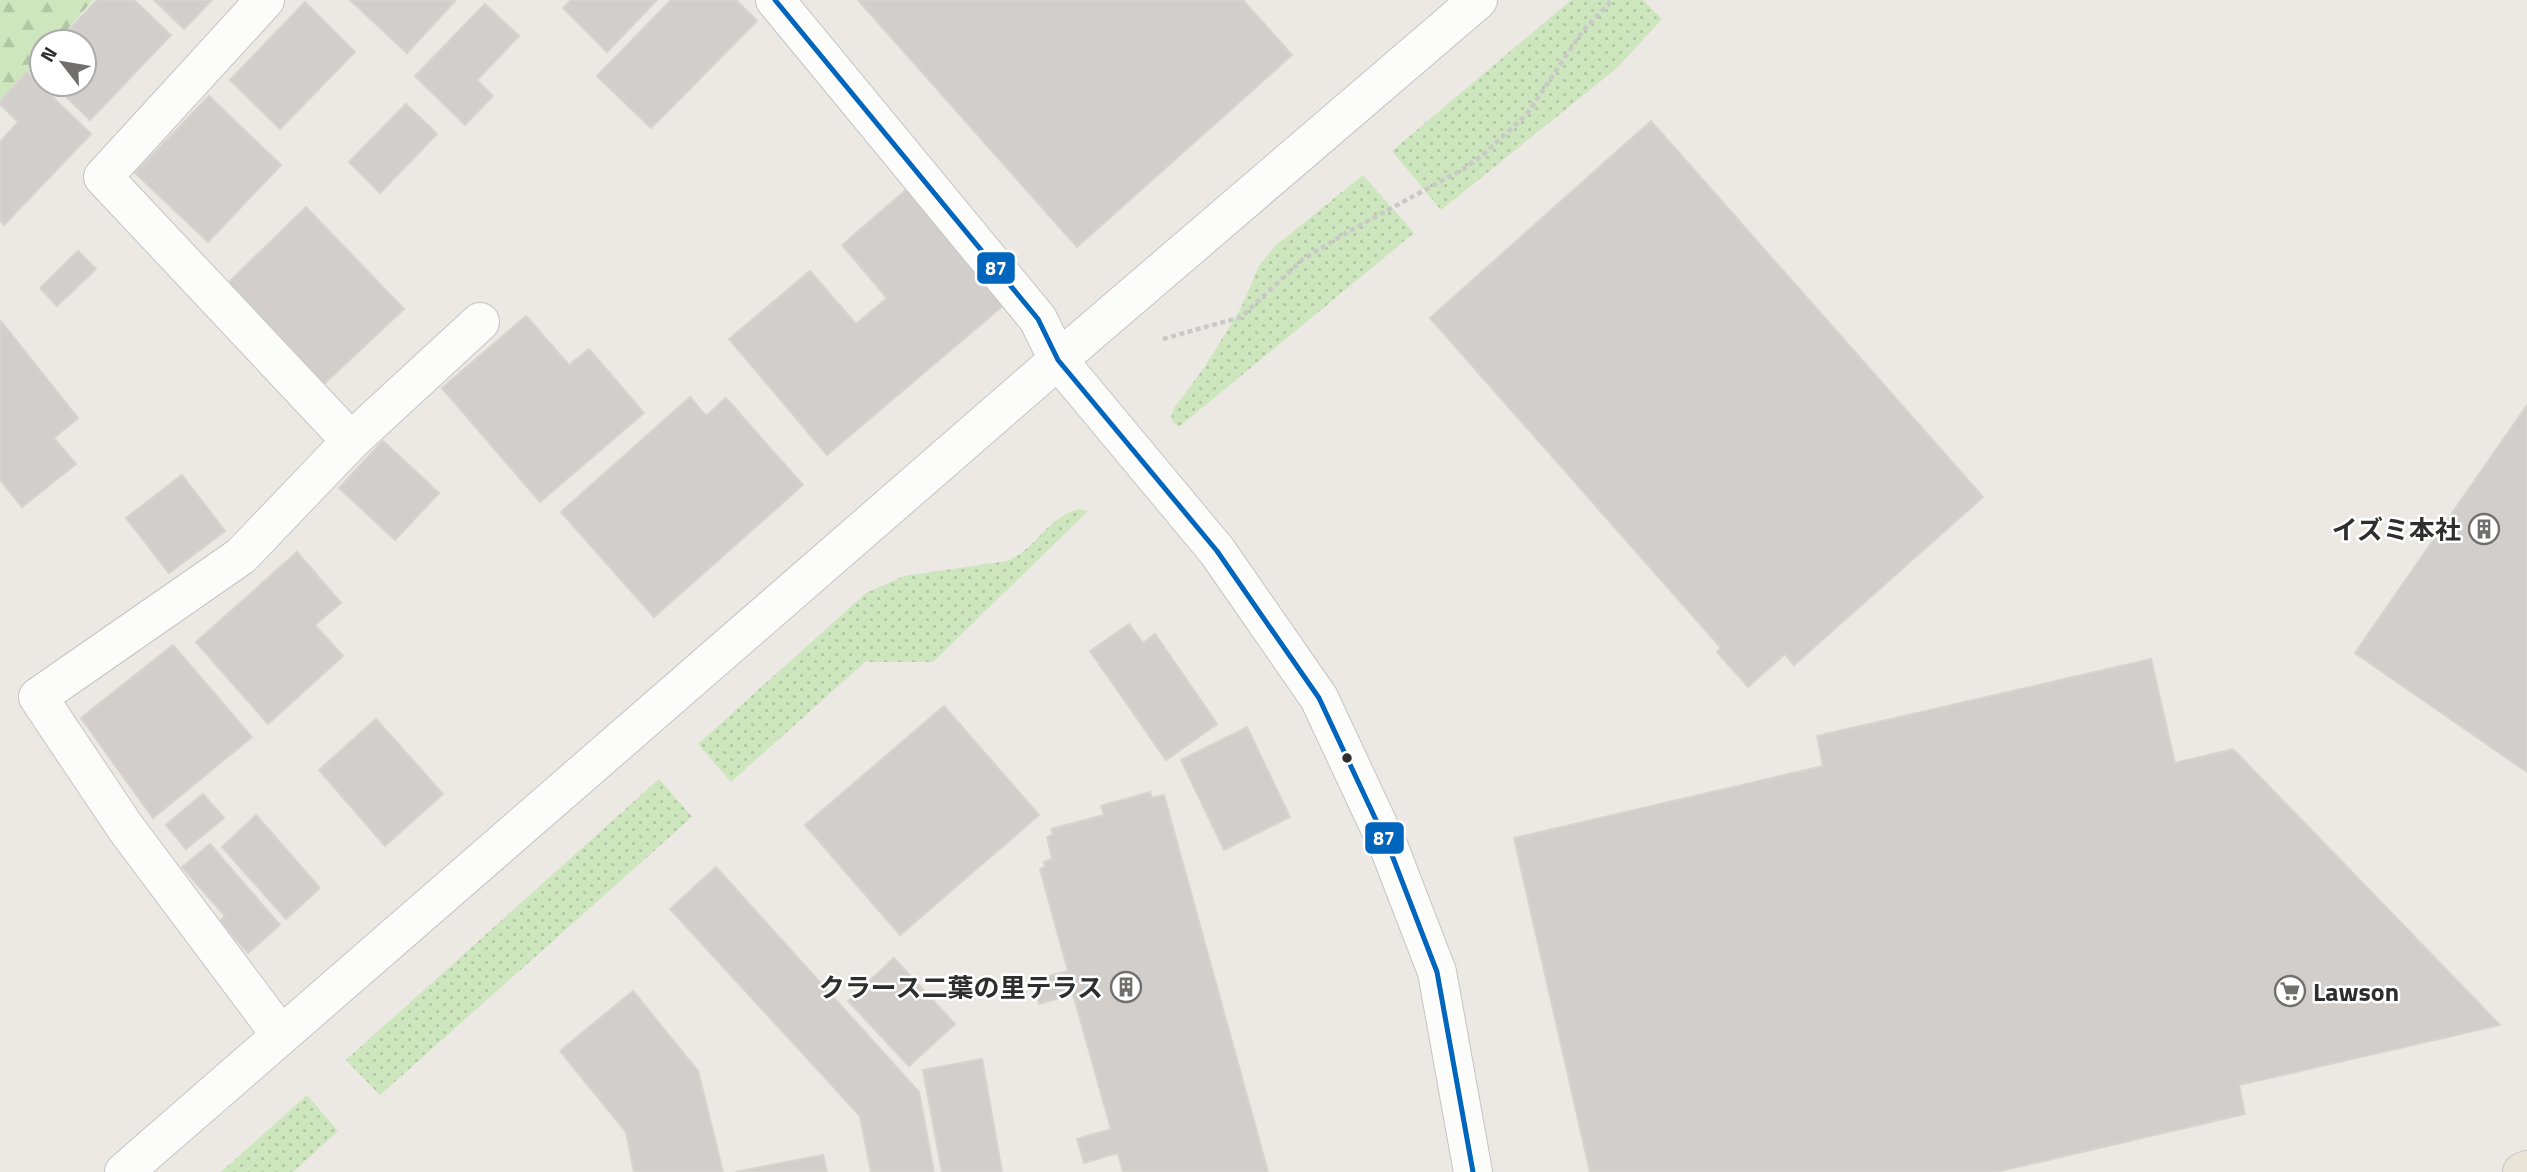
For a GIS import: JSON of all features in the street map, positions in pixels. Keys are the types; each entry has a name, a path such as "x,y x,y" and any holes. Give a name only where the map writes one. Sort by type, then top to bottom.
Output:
{"street":[{"path":"265,0 103,177 351,441"},
{"path":"775,0 1038,319 1058,360 1217,551 1319,698 1390,850 1437,972 1473,1172"},
{"path":"124,1172 1058,360 1478,0"},
{"path":"280,1034 125,827 38,697 242,556 351,441 480,322"}],"path":[{"path":"1156,341 1241,317 1302,260 1465,168 1484,154 1527,114 1582,32 1612,0"}],"green space":[{"path":"0,0 93,0 68,28 28,28 28,74 0,106"},
{"path":"1571,0 1643,0 1662,19 1617,68 1441,210 1392,151"},
{"path":"1363,175 1414,233 1179,427 1173,422 1171,415 1174,408 1204,368 1241,308 1259,266 1274,247"},
{"path":"1079,509 1088,511 933,662 865,662 731,782 698,744 866,593 904,576 1007,561 1026,549 1059,519"},
{"path":"659,779 692,817 380,1095 346,1060"},
{"path":"307,1095 338,1131 293,1172 221,1172"}],"building":[{"path":"97,0 134,0 171,35 90,120 67,98 98,98 98,28 70,28"},
{"path":"154,0 212,0 184,29"},
{"path":"350,0 456,0 407,53"},
{"path":"571,0 657,0 607,52 563,8"},
{"path":"671,0 736,0 757,21 651,128 597,76"},
{"path":"858,0 1243,0 1292,55 1077,247"},
{"path":"305,2 355,52 280,129 230,80"},
{"path":"485,4 519,36 477,80 493,96 465,125 415,76"},
{"path":"27,72 28,98 54,98 91,134 4,225 0,220 0,142 18,122 0,101"},
{"path":"209,96 281,165 208,242 135,173"},
{"path":"406,104 437,134 380,193 349,162"},
{"path":"1651,121 1983,497 1794,665 1785,654 1748,687 1717,652 1721,648 1430,318"},
{"path":"914,183 1011,299 827,455 729,339 810,271 856,324 887,298 842,245"},
{"path":"306,207 404,309 324,384 228,283"},
{"path":"78,251 96,269 57,306 40,288"},
{"path":"526,316 569,365 589,349 644,413 540,502 442,388"},
{"path":"0,320 78,418 54,438 76,464 22,507 0,480"},
{"path":"690,397 706,416 726,398 803,485 654,617 561,512"},
{"name":"イズミ本社","path":"2527,405 2527,772 2355,653"},
{"path":"383,441 439,493 395,540 339,488"},
{"path":"182,475 225,531 169,573 126,518"},
{"path":"297,552 341,603 315,625 343,656 268,724 196,642"},
{"path":"1129,624 1143,643 1155,634 1217,724 1166,760 1090,651"},
{"path":"173,645 252,737 153,818 81,718"},
{"path":"2151,659 2175,763 2233,749 2500,1025 2239,1085 2245,1114 1996,1172 1590,1172 1514,838 1823,766 1817,736"},
{"path":"944,706 1039,815 900,935 805,825"},
{"path":"376,719 443,794 385,846 319,770"},
{"path":"1247,727 1290,817 1224,850 1181,760"},
{"name":"クラース二葉の里テラス","path":"1150,792 1152,798 1164,795 1268,1172 1123,1172 1118,1153 1084,1163 1077,1139 1111,1129 1073,994 1039,1004 1033,980 1068,971 1040,869 1045,867 1044,862 1052,859 1047,837 1053,835 1051,829 1104,815 1101,806"},
{"path":"203,794 224,818 186,849 166,825"},
{"path":"256,815 320,888 286,919 222,847"},
{"path":"210,844 280,925 248,953 220,921 225,916 182,867"},
{"path":"716,867 919,1092 934,1172 871,1172 860,1116 670,909"},
{"path":"894,958 955,1024 909,1066 848,1001"},
{"path":"633,991 698,1071 723,1172 634,1172 626,1132 560,1051"},
{"path":"982,1059 1002,1172 942,1172 923,1070"},
{"path":"823,1155 827,1172 735,1172"}],"transit line":[{"name":"87","path":"775,0 1038,319 1058,360 1217,551 1319,698 1390,850 1437,972 1473,1172"}],"place":[{"name":"イズミ本社","path":"2484,529"},
{"name":"クラース二葉の里テラス","path":"1126,987"},
{"name":"Lawson","path":"2290,991"}]}
